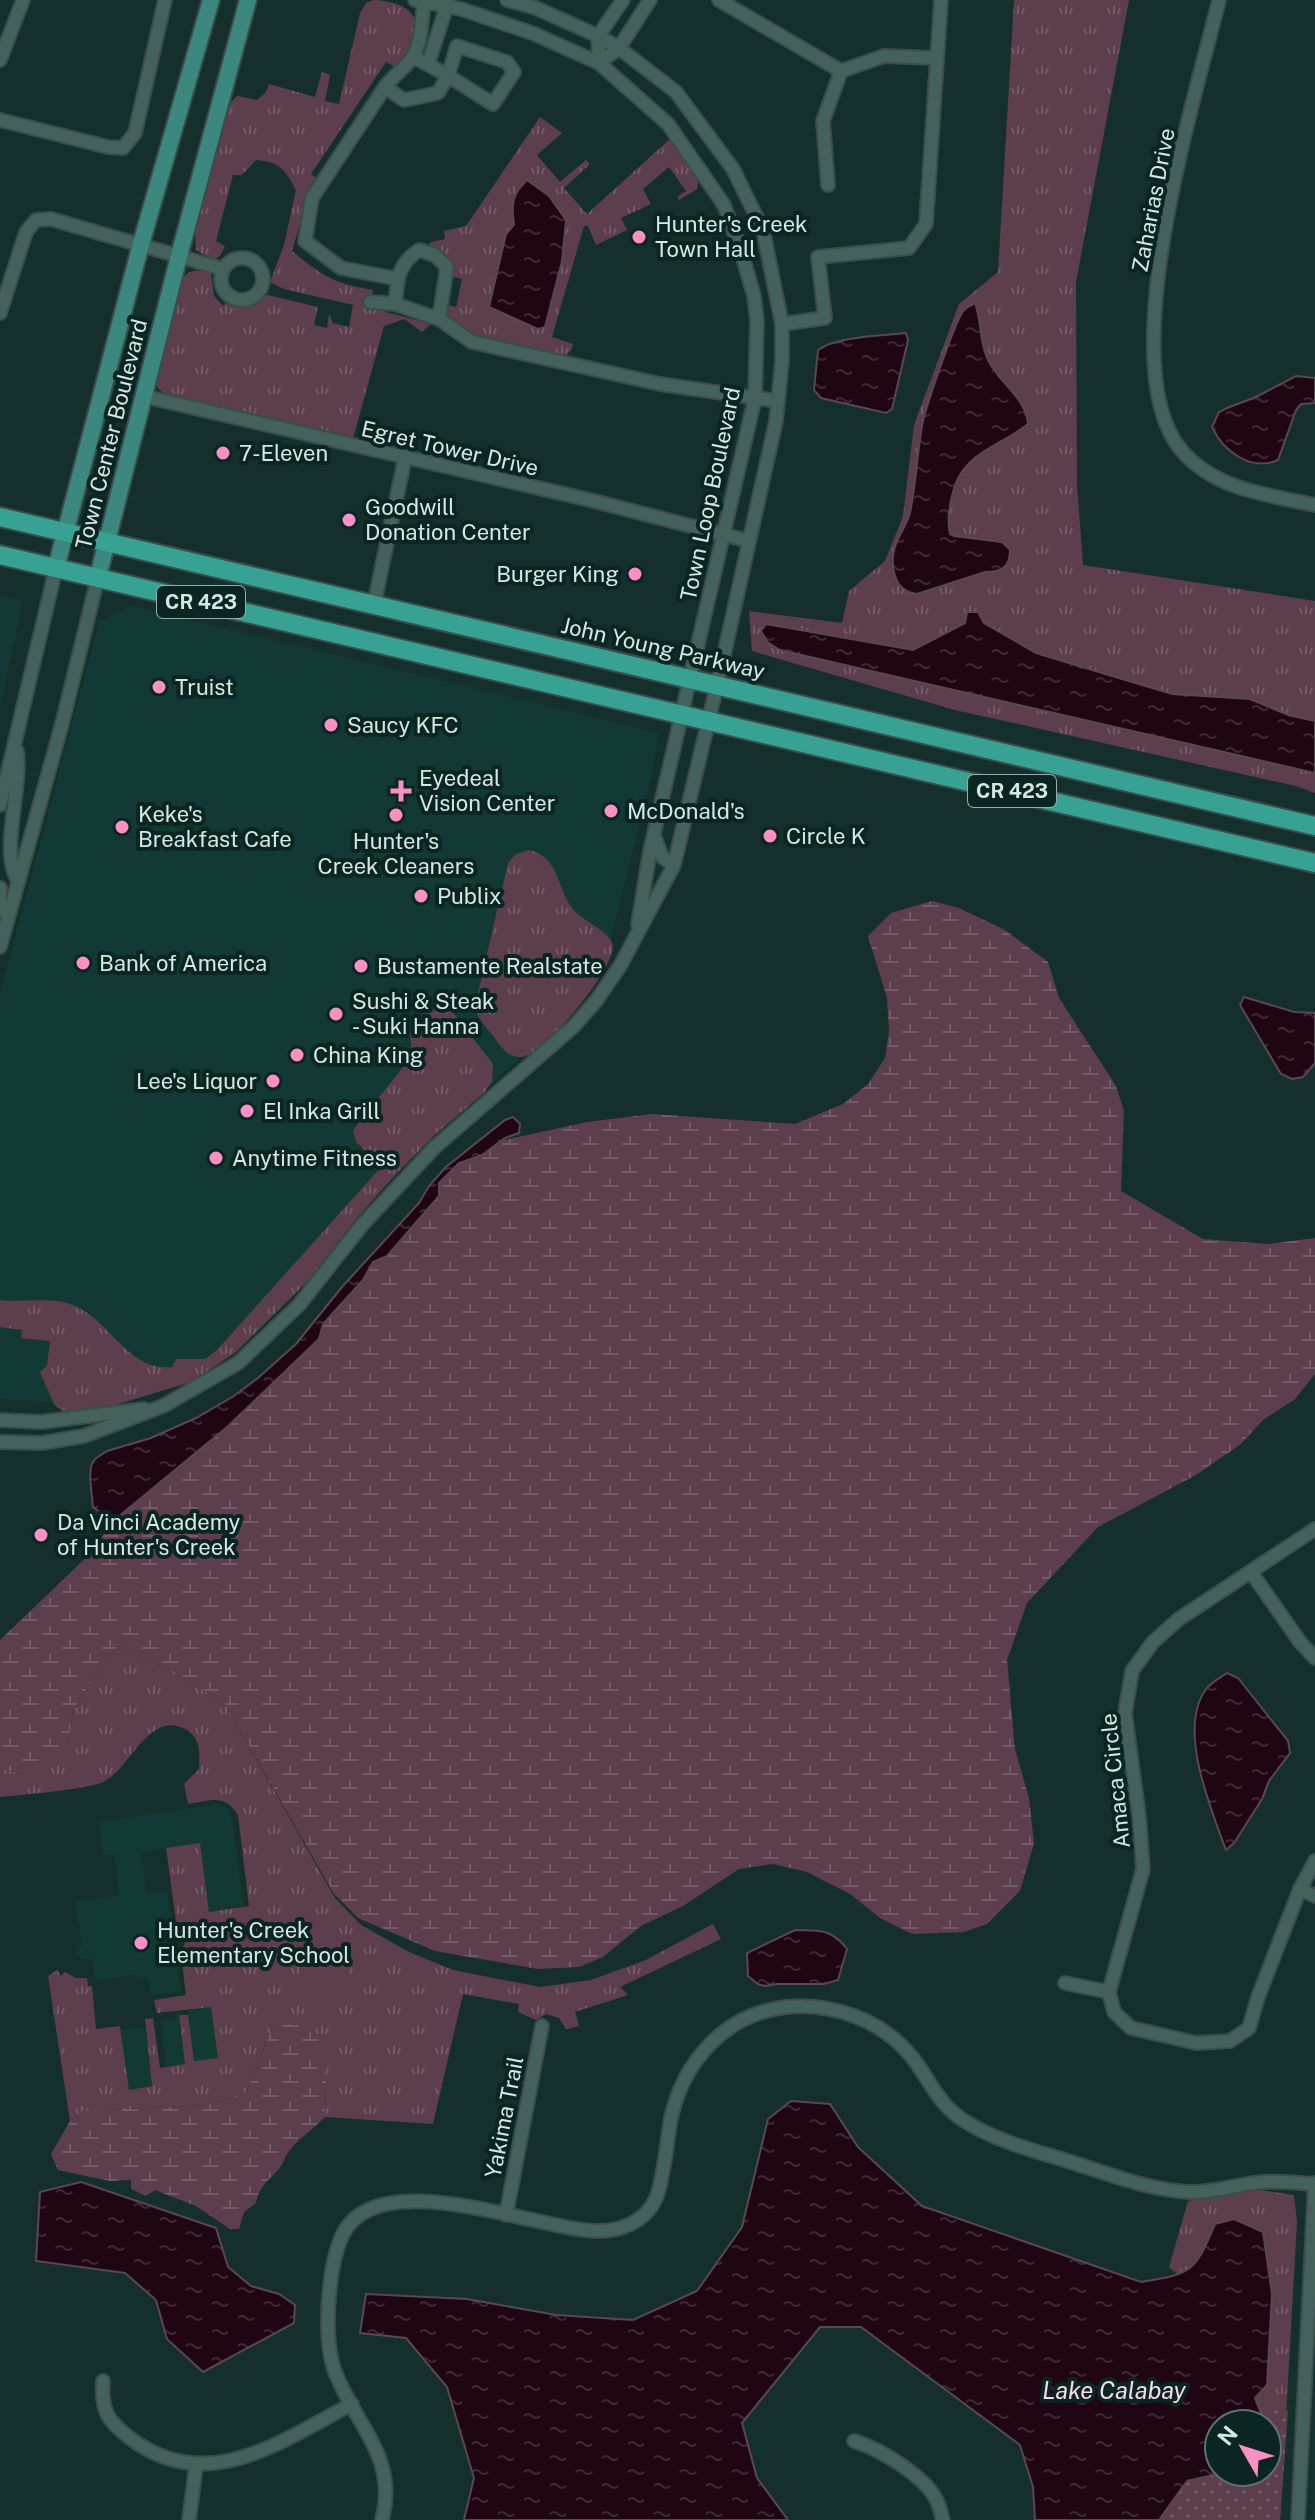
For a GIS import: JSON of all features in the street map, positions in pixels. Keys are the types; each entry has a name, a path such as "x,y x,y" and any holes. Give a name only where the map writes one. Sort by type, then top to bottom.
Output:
{"highway":[{"name":"John Young Parkway","path":"0,517 1315,826"},
{"name":"CR 423","path":"0,555 1315,863"}],"main road":[{"name":"Town Center Boulevard","path":"56,568 141,244 211,0"},
{"name":"Town Center Boulevard","path":"98,577 248,0"}],"street":[{"path":"0,60 23,0"},
{"path":"0,120 123,148 135,133 165,0"},
{"name":"Town Loop Boulevard","path":"0,1442 42,1443 84,1436 163,1406 238,1363 299,1305 362,1225 434,1148 574,1026 596,1001 674,865 717,685 778,401 782,324 763,230 733,169 676,92 619,48 598,36 536,8 507,0"},
{"path":"599,63 598,36 623,0"},
{"path":"599,63 619,48 650,0"},
{"path":"719,0 841,71 884,56 937,58"},
{"path":"782,324 825,318 818,257 909,248 926,224 941,0"},
{"name":"Zaharias Drive","path":"1219,0 1162,234 1155,347 1159,403 1172,437 1195,463 1235,489 1315,505"},
{"path":"398,279 341,268 305,241 312,198 393,75 413,57 422,25 421,1"},
{"name":"Town Loop Boulevard","path":"421,1 448,3 532,33 599,63 668,124 724,205 754,296 757,321 755,398 654,835 636,935"},
{"path":"428,64 448,3"},
{"path":"385,87 404,100 438,93 448,76 457,46 507,62 514,72 493,104 448,76 428,64 413,57"},
{"path":"828,185 823,121 841,71"},
{"path":"0,313 26,232 36,220 51,219 223,269"},
{"path":"395,304 404,260 419,250 435,255 447,267 439,319"},
{"path":"370,302 395,304 439,319 472,342 660,384 778,401"},
{"name":"Egret Tower Drive","path":"143,396 749,541"},
{"path":"374,604 405,458"},
{"name":"Town Center Boulevard","path":"0,805 56,568"},
{"name":"Town Center Boulevard","path":"0,947 62,724 98,577"},
{"name":"Town Center Boulevard","path":"16,741 19,766 1,839 2,858 7,871 17,879"},
{"path":"654,835 657,850 674,865"},
{"path":"0,888 0,910"},
{"name":"Town Loop Boulevard","path":"0,1420 41,1422 163,1406"},
{"name":"Amaca Circle","path":"1109,1992 1143,1869 1125,1713 1132,1671 1153,1642 1179,1619 1315,1529"},
{"path":"1251,1572 1300,1642 1315,1658"},
{"path":"1065,1983 1109,1992 1114,2012 1131,2028 1196,2043 1230,2041 1249,2028 1300,1889 1315,1861"},
{"path":"1300,1889 1315,1896"},
{"path":"382,2520 387,2502 384,2470 376,2446 334,2368 328,2335 335,2255 343,2233 356,2218 373,2208 437,2201 594,2231 621,2229 642,2218 656,2198 672,2113 684,2078 700,2052 722,2031 768,2009 805,2005 832,2008 868,2022 891,2037 911,2056 938,2097 959,2118 991,2137 1155,2189 1194,2192 1263,2182 1315,2183 1298,2520"},
{"name":"Yakima Trail","path":"506,2215 542,2026"},
{"path":"103,2381 101,2398 106,2417 121,2432 143,2449 196,2466 231,2461 272,2446 352,2404"},
{"path":"854,2441 877,2448 926,2485 937,2501 943,2520"},
{"path":"189,2520 196,2466"}],"shaded area":[{"path":"0,595 23,601 0,707"},
{"path":"131,606 659,733 648,791 608,952 538,1043 438,1129 402,1165 235,1349 65,1403 0,1399 0,994 99,622"},
{"path":"219,1804 228,1808 231,1814 244,1906 209,1912 200,1843 141,1852 147,1893 167,1892 181,1992 151,1995 148,1978 139,1979 137,1975 95,1980 92,1958 81,1960 76,1953 82,1945 75,1902 119,1895 115,1855 103,1856 99,1822"},
{"path":"211,2007 218,2058 194,2061 187,2011"},
{"path":"179,2018 185,2065 166,2067 161,2020"},
{"path":"145,2027 152,2087 129,2090 121,2030"}],"green space":[{"path":"373,0 390,2 411,13 416,22 413,43 395,67 386,62 311,174 318,179 309,193 292,251 329,278 373,290 371,308 431,324 422,332 404,319 384,326 353,439 163,393 157,387 155,377 182,278 192,271 211,273 214,296 223,306 229,299 246,302 268,295 318,307 314,325 327,328 329,314 333,323 349,327 353,305 284,289 270,282 284,245 296,190 285,172 276,165 256,160 242,175 233,175 216,241 225,246 220,256 213,260 196,250 195,230 226,107 237,96 257,100 269,84 315,97 322,72 330,75 325,101 339,104 360,13 366,3"},
{"path":"1014,0 1129,0 1076,282 1077,485 1083,565 1315,601 1315,793 1296,786 955,710 752,651 749,611 842,623 849,591 885,561 903,516 914,425 959,304 998,272"},
{"path":"540,117 562,133 537,155 560,182 586,160 590,164 564,188 587,214 671,138 699,178 697,189 679,200 677,197 686,191 669,167 643,189 651,204 621,218 627,230 596,245 588,226 584,226 552,337 573,344 565,356 469,333 444,315 447,305 456,307 462,279 451,276 452,266 439,250 428,246 431,242 445,239 444,231 466,226"},
{"path":"528,850 538,853 551,864 570,905 607,935 613,946 591,991 561,1027 533,1053 517,1057 502,1048 480,1019 475,1006 508,863 516,854"},
{"path":"932,901 959,908 1005,930 1048,962 1059,998 1116,1086 1124,1111 1121,1191 1203,1239 1268,1244 1315,1238 1315,1374 1295,1399 1263,1420 1241,1444 1196,1475 1098,1527 1027,1603 1007,1660 1015,1749 1029,1798 1034,1843 1020,1891 987,1924 964,1932 912,1934 880,1918 850,1894 807,1872 773,1864 739,1869 683,1906 641,1926 603,1957 579,1967 538,1969 435,1951 358,1918 334,1894 225,1704 174,1671 118,1646 73,1710 68,1744 53,1763 24,1774 0,1769 0,1640 94,1550 114,1518 227,1427 318,1339 323,1324 363,1280 373,1262 387,1256 439,1183 459,1163 482,1155 500,1141 587,1122 652,1114 795,1124 843,1104 868,1084 885,1058 889,1031 887,998 868,936 891,913"},
{"path":"443,1006 451,1010 493,1064 492,1082 484,1093 395,1175 307,1282 236,1352 191,1382 102,1409 71,1413 54,1404 40,1372 47,1366 50,1341 21,1338 22,1330 0,1327 0,1300 48,1300 75,1306 99,1323 132,1354 157,1366 172,1367 176,1359 205,1359 216,1351 382,1166 356,1142 353,1130 408,1061 412,1053 410,1032 429,1009"},
{"path":"118,1646 174,1671 225,1704 335,1898 361,1925 409,1952 453,1970 540,1987 591,1980 646,1960 713,1924 721,1939 620,1987 628,1995 575,2012 579,2026 566,2029 559,2018 546,2014 536,2020 518,2012 519,2004 463,1994 433,2124 325,2117 326,2080 273,2025 246,2093 207,2105 83,2111 70,2121 48,1976 57,1970 61,1976 65,1972 76,1978 87,1978 88,1986 92,1986 96,2029 120,2026 129,2090 152,2086 145,2019 153,2018 160,2068 185,2064 179,2015 188,2015 194,2061 218,2058 211,2007 157,2013 154,2000 186,1995 181,1955 187,1936 177,1928 166,1848 200,1843 209,1912 249,1906 238,1815 222,1801 188,1804 184,1784 199,1769 200,1758 197,1743 187,1730 174,1725 152,1733 114,1774 98,1784 0,1797 0,1769 24,1774 68,1744 73,1710"},
{"path":"346,1956 352,2005 304,2011 298,1962"},
{"path":"296,2023 320,2038 326,2080 325,2117 290,2149 281,2166 263,2186 256,2203 244,2212 239,2229 230,2229 196,2206 155,2190 146,2196 131,2189 131,2180 110,2181 58,2170 51,2154 70,2121 83,2111 207,2105 246,2093 273,2025"},
{"path":"1260,2190 1294,2195 1297,2222 1283,2467 1283,2408 1259,2408 1255,2398 1267,2384 1272,2294 1263,2232 1215,2224 1201,2259 1179,2276 1169,2267 1188,2201"},
{"path":"1283,2410 1288,2411 1283,2479"},
{"path":"1203,2477 1203,2488 1282,2488 1280,2520 1159,2520 1187,2481"},
{"path":"1204,2488 1282,2488 1280,2520 1159,2520"}],"water":[{"path":"527,180 549,196 566,220 562,261 545,327 538,329 489,307 506,234 514,225 514,200"},
{"path":"975,303 988,360 1022,405 1028,424 982,452 963,470 952,496 949,529 954,536 1002,542 1010,550 1010,556 1000,570 917,594 902,588 897,580 894,550 910,513 922,426 934,385 960,317 965,309"},
{"path":"906,333 908,340 892,409 886,413 821,398 814,390 818,350 848,339"},
{"path":"1296,376 1315,378 1315,403 1301,404 1296,410 1278,460 1268,463 1248,461 1223,444 1212,427 1219,412"},
{"path":"967,612 978,612 984,623 1036,653 1172,694 1250,699 1288,715 1315,721 1315,773 780,650 767,642 761,631 766,624 913,650 965,623"},
{"path":"1244,997 1294,1012 1315,1013 1315,1063 1303,1077 1292,1079 1281,1074 1240,1005"},
{"path":"513,1117 520,1124 519,1133 505,1138 482,1155 459,1163 439,1183 439,1196 387,1256 373,1262 363,1280 323,1324 319,1339 227,1427 112,1522 93,1507 90,1478 95,1459 107,1451 151,1438 196,1418 258,1378 296,1344 342,1287 419,1203 446,1167"},
{"path":"1227,1673 1238,1678 1288,1741 1290,1753 1269,1781 1262,1799 1234,1843 1226,1850 1199,1768 1195,1724 1198,1704 1207,1688"},
{"path":"795,1930 824,1932 841,1942 847,1949 838,1980 824,1984 765,1986 748,1976 747,1953"},
{"name":"Lake Calabay","path":"791,2101 830,2104 858,2147 922,2206 1141,2282 1182,2273 1190,2268 1202,2252 1215,2224 1234,2219 1263,2232 1272,2294 1267,2385 1255,2398 1259,2408 1203,2408 1203,2477 1187,2481 1159,2520 1035,2520 1033,2487 1020,2445 861,2327 820,2327 742,2423 757,2478 788,2520 464,2520 474,2478 447,2387 406,2338 360,2333 366,2294 467,2299 556,2315 633,2320 697,2291 742,2227 768,2119"},
{"path":"81,2182 216,2228 228,2267 251,2286 279,2294 295,2305 294,2323 203,2372 167,2339 156,2300 125,2273 36,2261 40,2192"}],"place":[{"name":"Hunter's Creek Town Hall","path":"639,237"},
{"name":"7-Eleven","path":"223,453"},
{"name":"Goodwill Donation Center","path":"349,520"},
{"name":"Burger King","path":"635,574"},
{"name":"Truist","path":"159,687"},
{"name":"Saucy KFC","path":"331,725"},
{"name":"Eyedeal Vision Center","path":"401,791"},
{"name":"McDonald's","path":"611,811"},
{"name":"Hunter's Creek Cleaners","path":"396,815"},
{"name":"Keke's Breakfast Cafe","path":"122,827"},
{"name":"Circle K","path":"770,836"},
{"name":"Publix","path":"421,896"},
{"name":"Bank of America","path":"83,963"},
{"name":"Bustamente Realstate","path":"361,966"},
{"name":"Sushi & Steak - Suki Hanna","path":"336,1014"},
{"name":"China King","path":"297,1055"},
{"name":"Lee's Liquor","path":"273,1081"},
{"name":"El Inka Grill","path":"247,1111"},
{"name":"Anytime Fitness","path":"216,1158"},
{"name":"Da Vinci Academy of Hunter's Creek","path":"41,1535"},
{"name":"Hunter's Creek Elementary School","path":"141,1943"}]}
